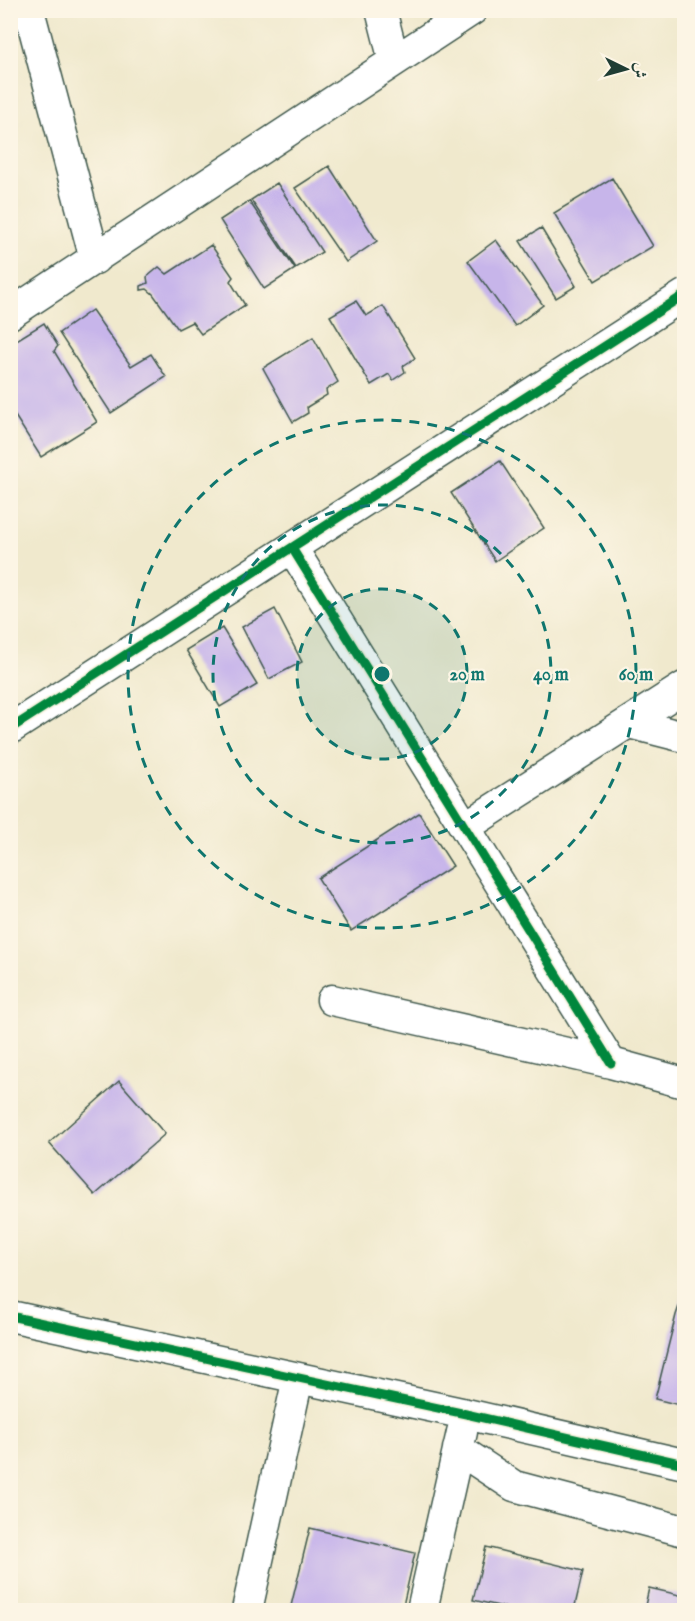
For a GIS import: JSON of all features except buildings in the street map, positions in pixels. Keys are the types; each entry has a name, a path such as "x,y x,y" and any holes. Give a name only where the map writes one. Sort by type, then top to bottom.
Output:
{"street":[{"path":"28,10 95,259"},
{"path":"381,10 394,61"},
{"path":"10,314 471,10"},
{"path":"10,729 684,295"},
{"path":"292,548 611,1063"},
{"path":"465,827 684,687"},
{"path":"629,723 684,737"},
{"path":"332,1000 611,1063 684,1083"},
{"path":"10,1316 466,1414 684,1464"},
{"path":"247,1611 298,1378"},
{"path":"422,1611 466,1414"},
{"path":"458,1449 514,1486 684,1531"}],"cycle path":[{"path":"10,729 684,295"},
{"path":"292,548 611,1063"},
{"path":"10,1316 466,1414 684,1464"}]}
